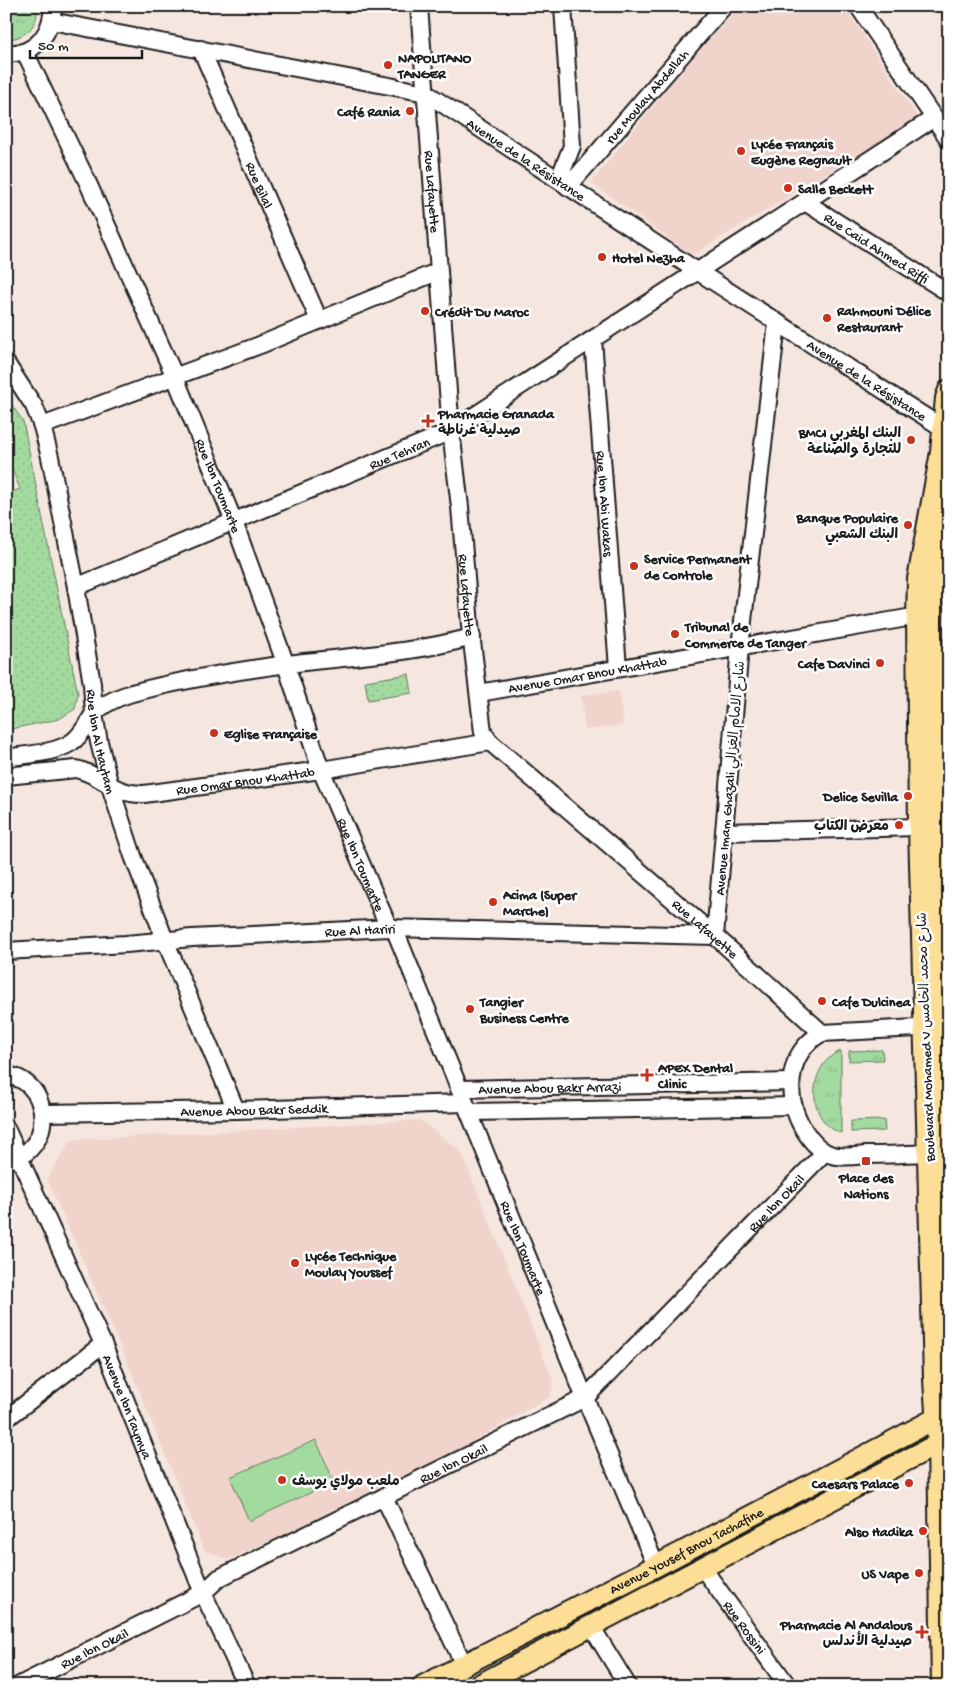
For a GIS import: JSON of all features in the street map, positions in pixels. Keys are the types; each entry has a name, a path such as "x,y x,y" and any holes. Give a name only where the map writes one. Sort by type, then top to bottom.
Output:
{"main road":[{"name":"Boulevard Mohamed V شارع محمد الخامس","path":"942,1686 944,1441 928,1153 932,1027 934,821 925,616 918,579 946,431 946,398 949,390"},
{"name":"Boulevard Mohamed V شارع محمد الخامس","path":"925,616 933,583 949,482"},
{"name":"Boulevard Mohamed V شارع محمد الخامس","path":"932,1027 949,1384"},
{"name":"Avenue Yousef Bnou Tachafine","path":"423,1686 942,1415"},
{"name":"Avenue Yousef Bnou Tachafine","path":"477,1686 944,1441"}],"street":[{"name":"Rue Lafayette","path":"419,6 451,431 483,732 490,742 715,936 822,1033"},
{"path":"563,6 572,146 564,183"},
{"name":"rue Moulay Abdellah","path":"564,183 724,6"},
{"path":"861,8 949,140"},
{"name":"Avenue de la Résistance","path":"52,14 201,49 426,93 697,271 946,431"},
{"path":"6,54 24,52 37,44 46,34 52,14"},
{"name":"Rue Bilal","path":"201,49 320,320"},
{"name":"Rue Ibn Toumarte","path":"24,52 87,181 175,377 234,522 286,665 321,770 391,928 464,1101 585,1398 656,1566"},
{"name":"Rue Tehran","path":"76,587 451,431 934,118"},
{"name":"Rue Caid Ahmed Riffi","path":"804,202 949,293"},
{"path":"42,426 175,377 439,271"},
{"name":"Avenue Imam Ghazali شارع الامام الغزالي","path":"715,936 740,647 777,323"},
{"name":"Rue Ibn Abi Wakas","path":"593,339 618,668"},
{"name":"Rue Ibn Al Haytam","path":"6,363 28,395 42,426 50,457 76,587 92,684 94,714 102,757 110,786 133,856 236,1110"},
{"name":"Avenue Omar Bnou Khattab","path":"479,692 925,616"},
{"path":"6,758 44,752 71,742 86,728 94,714 107,704 131,694 221,674 412,649 472,638"},
{"name":"Rue Omar Bnou Khattab","path":"6,776 76,769 91,774 123,792 144,794 321,770 490,742"},
{"path":"724,832 934,821"},
{"name":"Rue Al Hariri","path":"6,951 391,928 715,936"},
{"path":"928,1153 839,1156 825,1152 809,1138 802,1126 790,1089 793,1070 803,1049 822,1033 932,1027"},
{"path":"6,1075 24,1081 34,1090 41,1102 43,1113 42,1128 37,1140 29,1150 12,1159"},
{"name":"Avenue Abou Bakr Arrazi","path":"464,1101 791,1082"},
{"name":"Avenue Abou Bakr Arrazi","path":"464,1101 794,1106"},
{"name":"Avenue Abou Bakr Seddik","path":"43,1113 236,1110 464,1101"},
{"name":"Avenue Ibn Taymya","path":"6,1128 12,1159 103,1344 203,1593 247,1686"},
{"name":"Rue Ibn Okail","path":"18,1686 203,1593 219,1578 585,1398 825,1152"},
{"path":"6,1419 103,1344"},
{"path":"384,1498 464,1665"},
{"name":"Rue Rossini","path":"702,1567 788,1686"},
{"path":"591,1626 628,1686"}],"shaded area":[{"name":"Lycée Français Eugène Regnault","path":"740,6 844,6 918,118 692,255 591,183 677,76"},
{"path":"619,691 623,725 585,730 581,695"},
{"name":"Lycée Technique Moulay Youssef","path":"420,1120 461,1151 554,1383 549,1397 407,1479 228,1560 204,1550 129,1366 47,1179 71,1140"}],"green space":[{"path":"6,6 37,6 36,20 25,34 6,39"},
{"path":"6,397 23,421 78,694 75,709 59,719 6,730 6,494 20,489 6,455"},
{"path":"409,674 412,693 368,700 365,681"},
{"path":"882,1050 883,1060 849,1061 849,1051"},
{"path":"841,1051 841,1133 829,1127 821,1117 816,1105 815,1092 817,1079 822,1067 830,1058"},
{"path":"884,1120 885,1131 851,1132 851,1121"},
{"name":"ملعب مولاي يوسف","path":"316,1440 334,1482 249,1521 230,1477"}],"place":[{"name":"NAPOLITANO TANGER","path":"388,65"},
{"name":"Café Rania","path":"410,111"},
{"name":"Lycée Français Eugène Regnault","path":"741,151"},
{"name":"Salle Beckett","path":"788,188"},
{"name":"Hotel Nezha","path":"602,257"},
{"name":"Crédit Du Maroc","path":"425,311"},
{"name":"Rahmouni Délice Restaurant","path":"827,318"},
{"name":"Pharmacie Granada صيدلية غرناطة","path":"428,421"},
{"name":"BMCI البنك المغربي للتجارة والصناعة","path":"911,440"},
{"name":"Banque Populaire البنك الشعبي","path":"908,525"},
{"name":"Service Permanent de Controle","path":"634,566"},
{"name":"Tribunal de Commerce de Tanger","path":"675,634"},
{"name":"Cafe DaVinci","path":"880,663"},
{"name":"Eglise Française","path":"214,733"},
{"name":"Delice Sevilla","path":"908,796"},
{"name":"معرض الكتاب","path":"899,825"},
{"name":"Acima (Super Marche)","path":"493,902"},
{"name":"Cafe Dulcinea","path":"822,1001"},
{"name":"Tangier Business Centre","path":"470,1009"},
{"name":"APEX Dental Clinic","path":"647,1075"},
{"name":"Place des Nations","path":"866,1161"},
{"name":"Lycée Technique Moulay Youssef","path":"295,1263"},
{"name":"ملعب مولاي يوسف","path":"282,1480"},
{"name":"Caesars Palace","path":"909,1483"},
{"name":"Also Hadika","path":"923,1531"},
{"name":"US Vape","path":"919,1573"},
{"name":"Pharmacie Al Andalous صيدلية الأندلس","path":"922,1632"}]}
